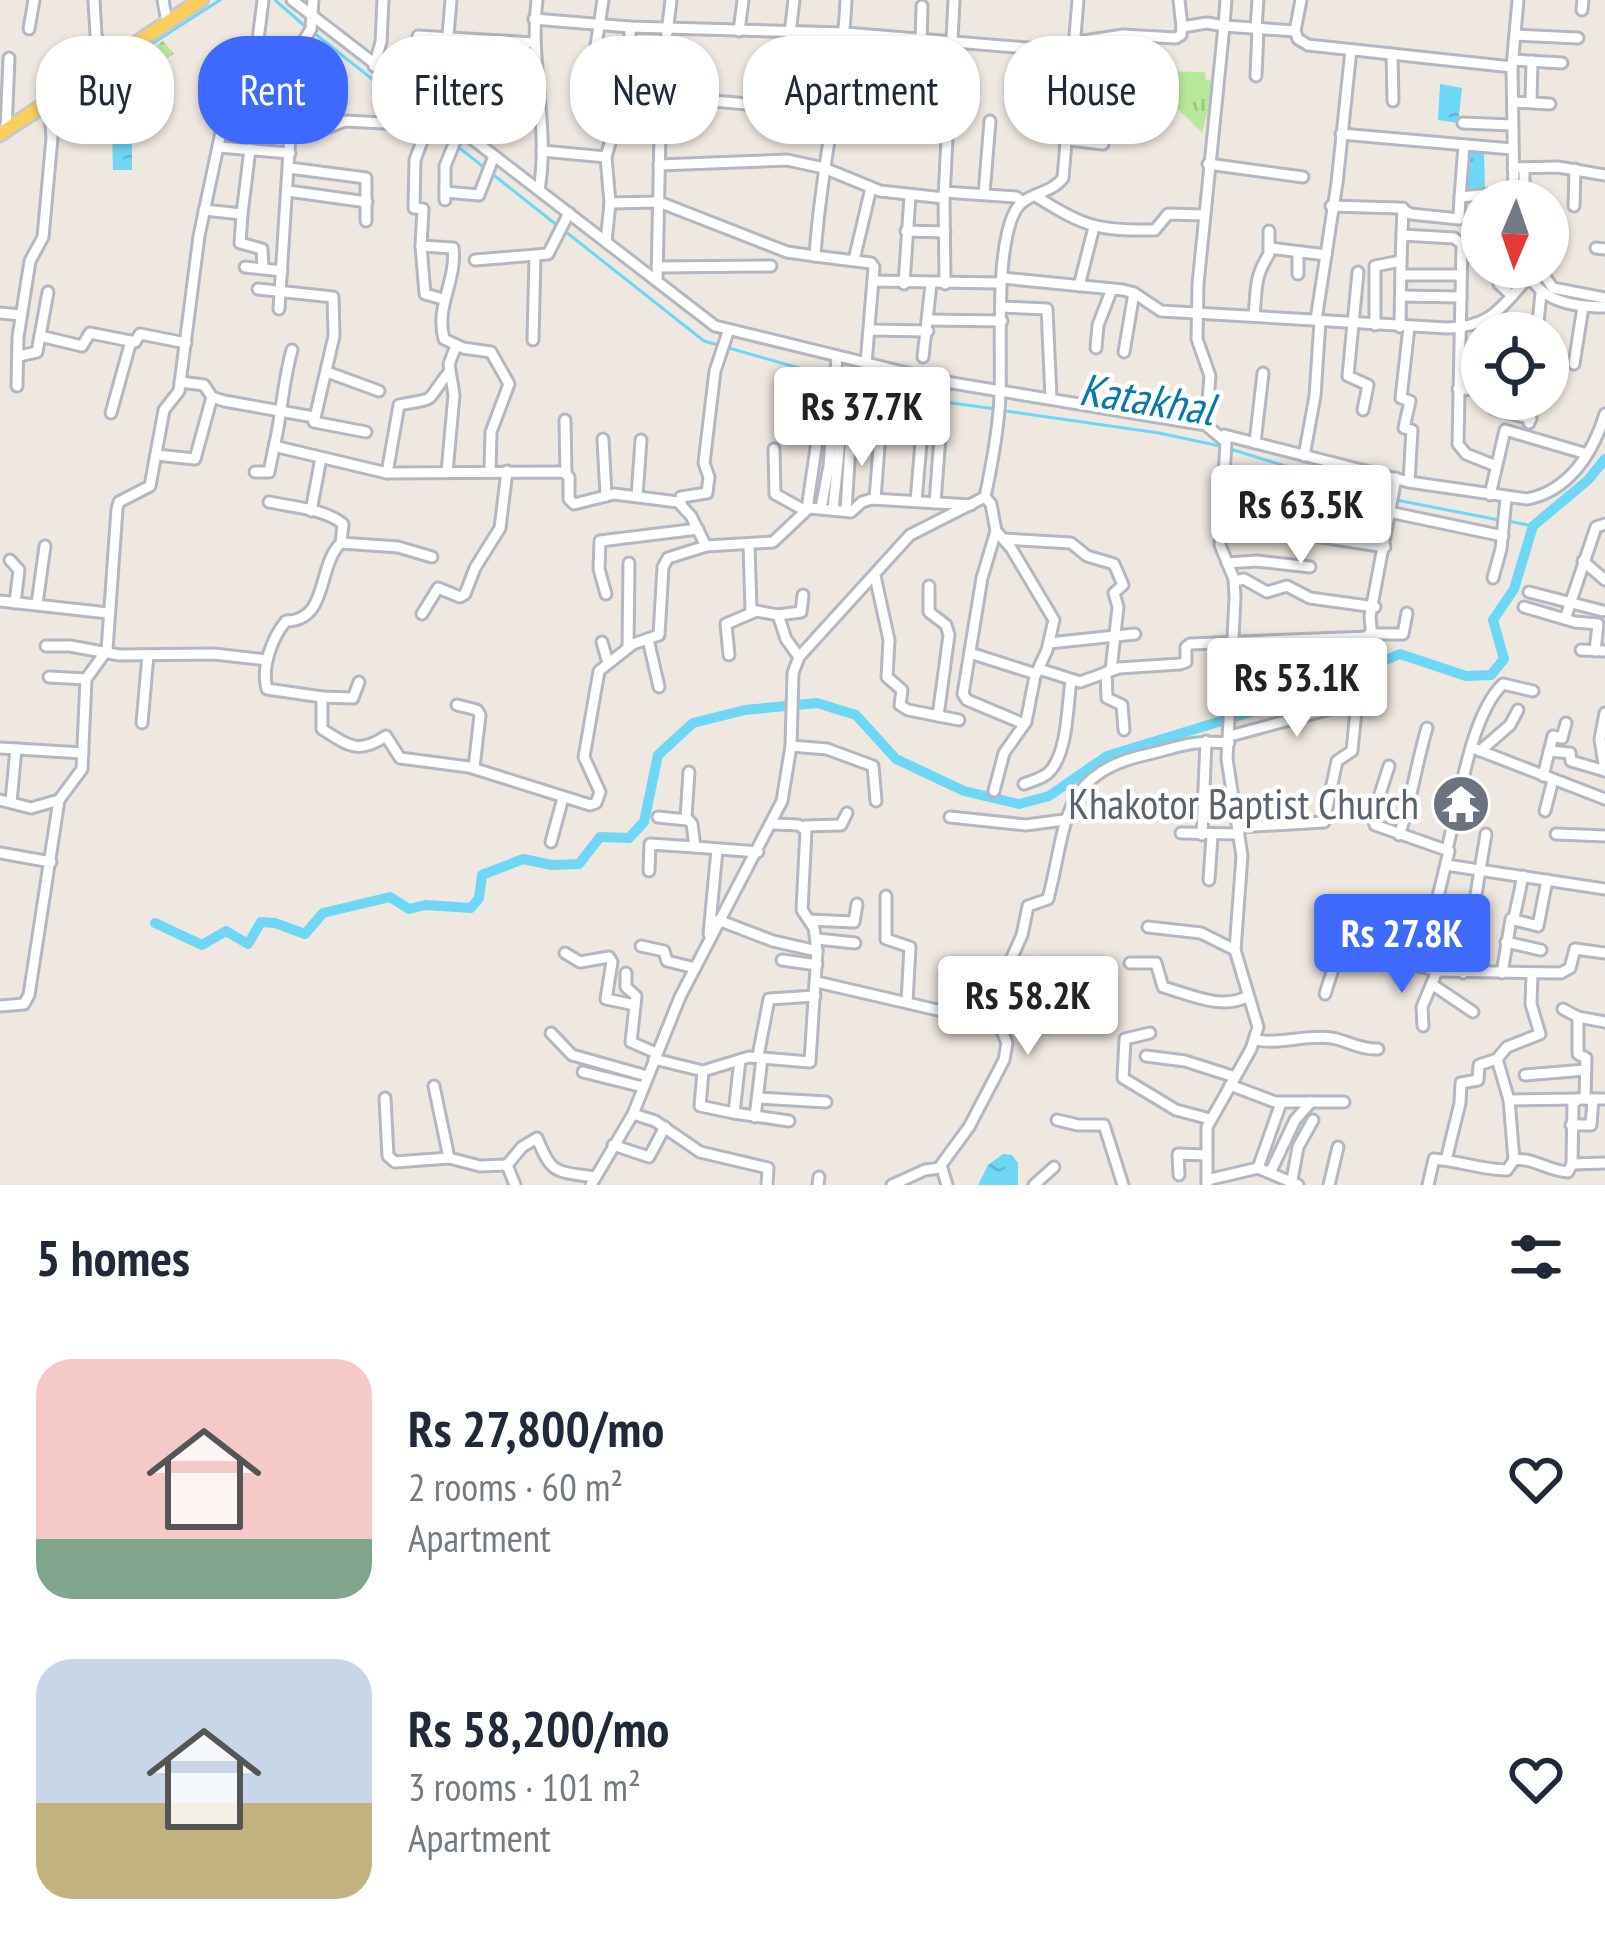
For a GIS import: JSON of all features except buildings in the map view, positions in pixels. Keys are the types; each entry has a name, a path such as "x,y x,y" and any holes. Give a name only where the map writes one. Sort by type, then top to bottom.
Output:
{"main road":[{"path":"146,36 202,0"},
{"path":"3,132 36,109"}],"street":[{"path":"29,29 34,0"},
{"path":"94,0 96,36"},
{"path":"163,0 167,22"},
{"path":"16,749 6,801 31,808 58,800 78,777 86,679 106,652 117,509 119,502 150,486 164,410 179,391 204,211 224,118 250,104 262,0"},
{"path":"292,0 372,64"},
{"path":"307,36 313,0"},
{"path":"381,36 382,0"},
{"path":"448,35 452,0"},
{"path":"535,36 537,0"},
{"path":"598,36 603,0"},
{"path":"667,36 671,0"},
{"path":"739,31 742,0"},
{"path":"790,33 794,0"},
{"path":"845,36 846,0"},
{"path":"954,0 954,36"},
{"path":"1077,36 1078,0"},
{"path":"1177,36 1182,27 1180,0"},
{"path":"1206,425 1210,376 1198,349 1202,215 1221,82 1226,0"},
{"path":"1256,76 1258,0"},
{"path":"1301,0 1295,31 1308,46 1562,63"},
{"path":"1518,0 1512,149 1521,180"},
{"path":"921,36 922,6"},
{"path":"535,19 874,36"},
{"path":"1182,27 1207,23 1295,31"},
{"path":"630,27 630,36"},
{"path":"1515,35 1578,38"},
{"path":"418,36 459,36"},
{"path":"1304,456 1315,396 1318,321 1351,50"},
{"path":"1392,54 1394,101"},
{"path":"3,132 9,58"},
{"path":"1531,102 1532,61"},
{"path":"1513,102 1550,104"},
{"path":"984,194 990,121"},
{"path":"1463,123 1512,125"},
{"path":"1341,134 1512,149"},
{"path":"17,386 21,315 30,261 44,237 52,144"},
{"path":"279,309 290,144"},
{"path":"420,144 415,160 414,208 423,209 425,294 442,299"},
{"path":"454,144 445,166 445,196 479,195 490,166"},
{"path":"469,144 490,166 539,190 728,332 1000,393 1206,425 1222,438 1255,442 1395,482 1506,501 1556,490 1587,454 1605,414"},
{"path":"539,190 542,144"},
{"path":"606,242 610,144"},
{"path":"657,281 660,144"},
{"path":"815,256 829,144"},
{"path":"945,284 948,144"},
{"path":"985,497 997,427 1002,278 1009,230 1023,202 1063,178 1068,144"},
{"path":"1331,206 1403,208 1411,214 1459,219 1464,146"},
{"path":"219,147 290,153"},
{"path":"250,149 240,243 262,249 263,267"},
{"path":"542,151 606,157"},
{"path":"659,165 788,160 910,196 984,194 1023,202"},
{"path":"1208,164 1304,177"},
{"path":"289,168 366,178 366,221"},
{"path":"1519,168 1605,175"},
{"path":"1517,180 1519,168"},
{"path":"1574,206 1575,169"},
{"path":"854,260 871,188"},
{"path":"288,191 367,202"},
{"path":"904,284 910,196"},
{"path":"1037,196 1072,220 1094,227 1155,230 1168,214 1202,215"},
{"path":"610,203 659,202 787,252 871,263 866,364"},
{"path":"1403,208 1401,398 1410,401 1404,428 1412,432 1409,482"},
{"path":"204,211 242,214"},
{"path":"475,260 548,254 569,213"},
{"path":"1079,286 1094,227"},
{"path":"906,231 945,232"},
{"path":"1255,315 1258,268 1268,257 1269,231"},
{"path":"1402,235 1454,238 1461,243"},
{"path":"421,246 453,248 452,281 442,299 444,340 491,352 509,384 491,432 490,470"},
{"path":"1269,248 1326,255"},
{"path":"1298,253 1298,274"},
{"path":"533,340 535,256"},
{"path":"1461,260 1461,450 1496,466"},
{"path":"1375,325 1375,266 1402,261"},
{"path":"657,266 771,266"},
{"path":"245,267 282,271"},
{"path":"1358,272 1348,376 1368,385 1363,410"},
{"path":"1401,275 1460,275"},
{"path":"873,281 999,283 1002,278"},
{"path":"1002,278 1134,293 1161,311 1404,327 1460,328 1492,318 1517,288"},
{"path":"923,357 931,284"},
{"path":"1503,288 1512,296"},
{"path":"1538,288 1582,307 1605,302"},
{"path":"1553,288 1605,302"},
{"path":"1096,348 1098,325 1112,289"},
{"path":"259,290 333,296 334,336 314,422 366,432"},
{"path":"19,356 37,352 47,292"},
{"path":"1124,352 1134,293"},
{"path":"1539,312 1541,293"},
{"path":"1401,296 1461,297"},
{"path":"1002,307 1047,309 1051,398"},
{"path":"1574,364 1582,307"},
{"path":"0,313 21,315"},
{"path":"870,330 1002,321"},
{"path":"706,546 681,497 707,493 705,452 728,332"},
{"path":"40,336 82,346 90,333 137,342 142,334 186,343"},
{"path":"111,412 131,341"},
{"path":"447,472 454,395 450,354 456,346"},
{"path":"255,472 269,472 292,350"},
{"path":"827,508 837,357"},
{"path":"327,372 380,391"},
{"path":"387,473 399,405 426,403 439,392 449,372"},
{"path":"1255,442 1262,373"},
{"path":"156,455 196,459 212,398 204,385 179,382"},
{"path":"846,511 853,396"},
{"path":"212,398 314,417"},
{"path":"935,502 942,410"},
{"path":"565,420 570,502 637,496 681,504"},
{"path":"1524,434 1531,420"},
{"path":"875,499 881,421"},
{"path":"827,508 842,422"},
{"path":"1490,495 1505,430 1587,454"},
{"path":"1222,438 1220,545 1234,581 1227,772 1242,872 1235,950 1258,1022 1255,1040 1210,1119 1207,1182 1258,1168 1295,1182 1298,1148 1313,1120"},
{"path":"603,439 606,496"},
{"path":"637,496 641,440"},
{"path":"322,698 322,729 359,748 373,747 386,736 400,758 474,768 563,798 590,805 596,802 598,786 584,757 598,671 628,648 657,638 661,632 664,562 706,546 778,540 805,510 817,441"},
{"path":"275,443 278,448 387,473 566,473"},
{"path":"916,501 921,443"},
{"path":"774,448 775,494 805,510 846,511 875,499 971,505"},
{"path":"311,511 321,458"},
{"path":"422,614 438,588 460,597 465,594 500,527 507,470"},
{"path":"1223,490 1236,479 1268,487 1272,504 1337,501 1388,515 1503,534"},
{"path":"1181,833 1207,836 1324,822 1336,760 1352,751 1356,702 1373,679 1371,609 1395,482"},
{"path":"515,1185 509,1158 537,1138 545,1163 593,1181 633,1114 709,937 773,824 787,785 793,673 799,657 924,524 985,497"},
{"path":"985,497 999,535 1054,620 1024,724 1004,753 994,791"},
{"path":"1493,578 1506,501"},
{"path":"268,502 343,520 341,543 332,551 315,606 300,620 281,625 267,660 267,689 353,698 358,682"},
{"path":"1350,518 1388,515"},
{"path":"1564,619 1596,527 1605,524"},
{"path":"606,594 599,569 600,541 698,530"},
{"path":"1290,532 1385,547"},
{"path":"999,535 1071,543 1087,556 1114,563 1123,585 1114,593 1118,607 1107,698 1120,702 1124,730"},
{"path":"999,535 982,578 964,698 1024,724"},
{"path":"341,543 398,547 405,553 432,557"},
{"path":"749,544 750,607 754,612"},
{"path":"37,604 44,546"},
{"path":"10,560 20,574 16,603"},
{"path":"1583,561 1605,579"},
{"path":"628,648 629,563"},
{"path":"1228,563 1310,567"},
{"path":"875,576 889,640 887,676 902,690 900,705 959,720"},
{"path":"1234,581 1244,579 1262,591 1287,586 1310,598 1375,607"},
{"path":"929,586 929,612 946,626 949,635 938,716"},
{"path":"1529,592 1603,611"},
{"path":"729,655 726,624 754,612 801,612 803,595"},
{"path":"0,601 108,613"},
{"path":"1524,607 1598,624 1600,651 1581,650"},
{"path":"970,653 1071,681 1090,681 1109,671 1186,662 1190,644 1403,634 1407,613"},
{"path":"778,615 799,657"},
{"path":"1049,643 1135,634"},
{"path":"648,639 659,687"},
{"path":"602,642 608,663"},
{"path":"46,646 267,660"},
{"path":"142,723 148,655"},
{"path":"49,677 86,679"},
{"path":"1024,784 1047,775 1054,766 1071,681"},
{"path":"1421,967 1456,801 1477,750 1484,708 1501,685 1532,691"},
{"path":"892,1185 940,1168 996,1078 1006,1048 1000,984 1022,935 1028,906 1048,899 1064,820 1080,787 1114,764 1177,744 1230,736 1356,702"},
{"path":"457,705 480,715 474,768"},
{"path":"1477,750 1510,725 1518,710"},
{"path":"1550,751 1570,753 1571,761 1605,771 1600,739 1605,713"},
{"path":"1545,811 1553,736 1562,738 1567,723"},
{"path":"1399,835 1411,805 1427,728"},
{"path":"1206,741 1209,880"},
{"path":"791,746 827,749 873,766 876,801"},
{"path":"0,748 83,753"},
{"path":"1477,750 1605,799"},
{"path":"1389,766 1373,821 1399,835 1447,849"},
{"path":"687,820 689,772"},
{"path":"551,842 563,798"},
{"path":"0,1006 27,1000 58,800"},
{"path":"773,824 842,825 847,813"},
{"path":"658,817 692,824 694,847"},
{"path":"950,817 1025,825 1064,820"},
{"path":"626,973 626,986 635,992 632,1042 655,1056 703,1071 760,1057 810,1062 817,945 802,910 804,826"},
{"path":"1463,973 1486,834"},
{"path":"1556,834 1605,836"},
{"path":"649,871 650,844 758,851"},
{"path":"709,937 717,850"},
{"path":"0,853 51,862"},
{"path":"1446,865 1605,889"},
{"path":"1502,973 1523,876"},
{"path":"1514,918 1540,923 1547,880"},
{"path":"886,896 886,940 910,947 907,1001"},
{"path":"809,920 854,922 857,904"},
{"path":"1325,994 1334,966 1360,926 1392,928 1402,906 1435,911"},
{"path":"718,920 773,941 854,943"},
{"path":"1148,927 1201,933 1235,950"},
{"path":"1506,942 1541,950"},
{"path":"1349,944 1421,967 1463,973 1568,972 1575,949 1605,953"},
{"path":"640,946 664,951 667,961 695,968"},
{"path":"565,953 580,962 609,957 606,1000 635,1005"},
{"path":"782,960 817,965"},
{"path":"1130,963 1156,963 1161,986 1194,998 1230,1003 1247,996"},
{"path":"1423,1026 1422,1007 1437,971"},
{"path":"1446,1160 1461,1083 1478,1080 1479,1065 1540,1034 1532,1004 1532,974"},
{"path":"817,982 1002,1025"},
{"path":"1432,985 1473,1012"},
{"path":"755,1117 769,999 815,996"},
{"path":"1563,1009 1605,1022"},
{"path":"1571,1125 1592,1125 1585,1099 1586,1058 1578,1054 1578,1017"},
{"path":"551,1033 572,1055 645,1082"},
{"path":"1150,1033 1125,1039 1124,1078 1176,1110 1210,1119"},
{"path":"1255,1040 1333,1038 1378,1049"},
{"path":"1146,1056 1185,1060 1281,1103 1344,1102"},
{"path":"1428,1185 1432,1160 1508,1170 1514,1160 1510,1100 1497,1059"},
{"path":"734,1113 740,1060"},
{"path":"1525,1075 1585,1070"},
{"path":"703,1071 700,1106 789,1121"},
{"path":"583,1072 645,1082"},
{"path":"434,1086 449,1158"},
{"path":"385,1098 391,1160 449,1158 480,1166 507,1165"},
{"path":"758,1098 826,1102"},
{"path":"1514,1160 1568,1172 1573,1104 1585,1099"},
{"path":"1510,1100 1605,1100"},
{"path":"1271,1171 1295,1120 1311,1102"},
{"path":"1258,1168 1281,1103"},
{"path":"633,1114 664,1127 700,1152 768,1168 769,1184"},
{"path":"1057,1120 1104,1125 1123,1185"},
{"path":"613,1145 649,1157 664,1127"},
{"path":"1328,1185 1338,1147"},
{"path":"1179,1175 1178,1154 1205,1155"},
{"path":"1571,1164 1605,1162"},
{"path":"1034,1185 1054,1167"},
{"path":"940,1168 947,1185"},
{"path":"1493,1184 1494,1169"},
{"path":"1552,1184 1553,1171"}],"green space":[{"path":"1179,72 1205,72 1206,80 1216,81 1202,133 1179,110"}],"water":[{"path":"1440,84 1462,88 1458,123 1438,120"},
{"path":"112,144 132,144 132,170 113,170"},
{"path":"1465,150 1484,152 1485,180 1463,180"},
{"path":"1003,1154 1012,1155 1018,1163 1018,1185 978,1185 988,1165"}],"waterway":[{"path":"164,36 220,0"},
{"name":"Katakhal","path":"275,0 307,28"},
{"name":"Katakhal","path":"314,33 372,79"},
{"path":"0,142 36,119"},
{"name":"Katakhal","path":"457,146 558,226"},
{"name":"Katakhal","path":"566,232 704,341 831,377"},
{"name":"Katakhal","path":"840,379 907,397 996,409"},
{"name":"Katakhal","path":"1005,411 1220,446"},
{"name":"Katakhal","path":"1230,449 1387,497"},
{"name":"Katakhal","path":"155,923 202,945 226,931 248,944 261,922 305,934 323,913 390,897 409,909 425,905 471,908 479,898 482,875 523,859 579,864 600,837 629,838 644,822 658,755 693,723 745,710 817,703 856,715 896,759 964,791 1019,804 1049,796 1107,756 1287,701 1400,654 1466,676 1491,675 1504,659 1493,620 1514,589 1533,526 1588,480 1605,459"},
{"name":"Katakhal","path":"1396,500 1499,520"},
{"name":"Katakhal","path":"1508,521 1533,526"}],"place":[{"name":"Khakotor Baptist Church","path":"1461,804"}]}
